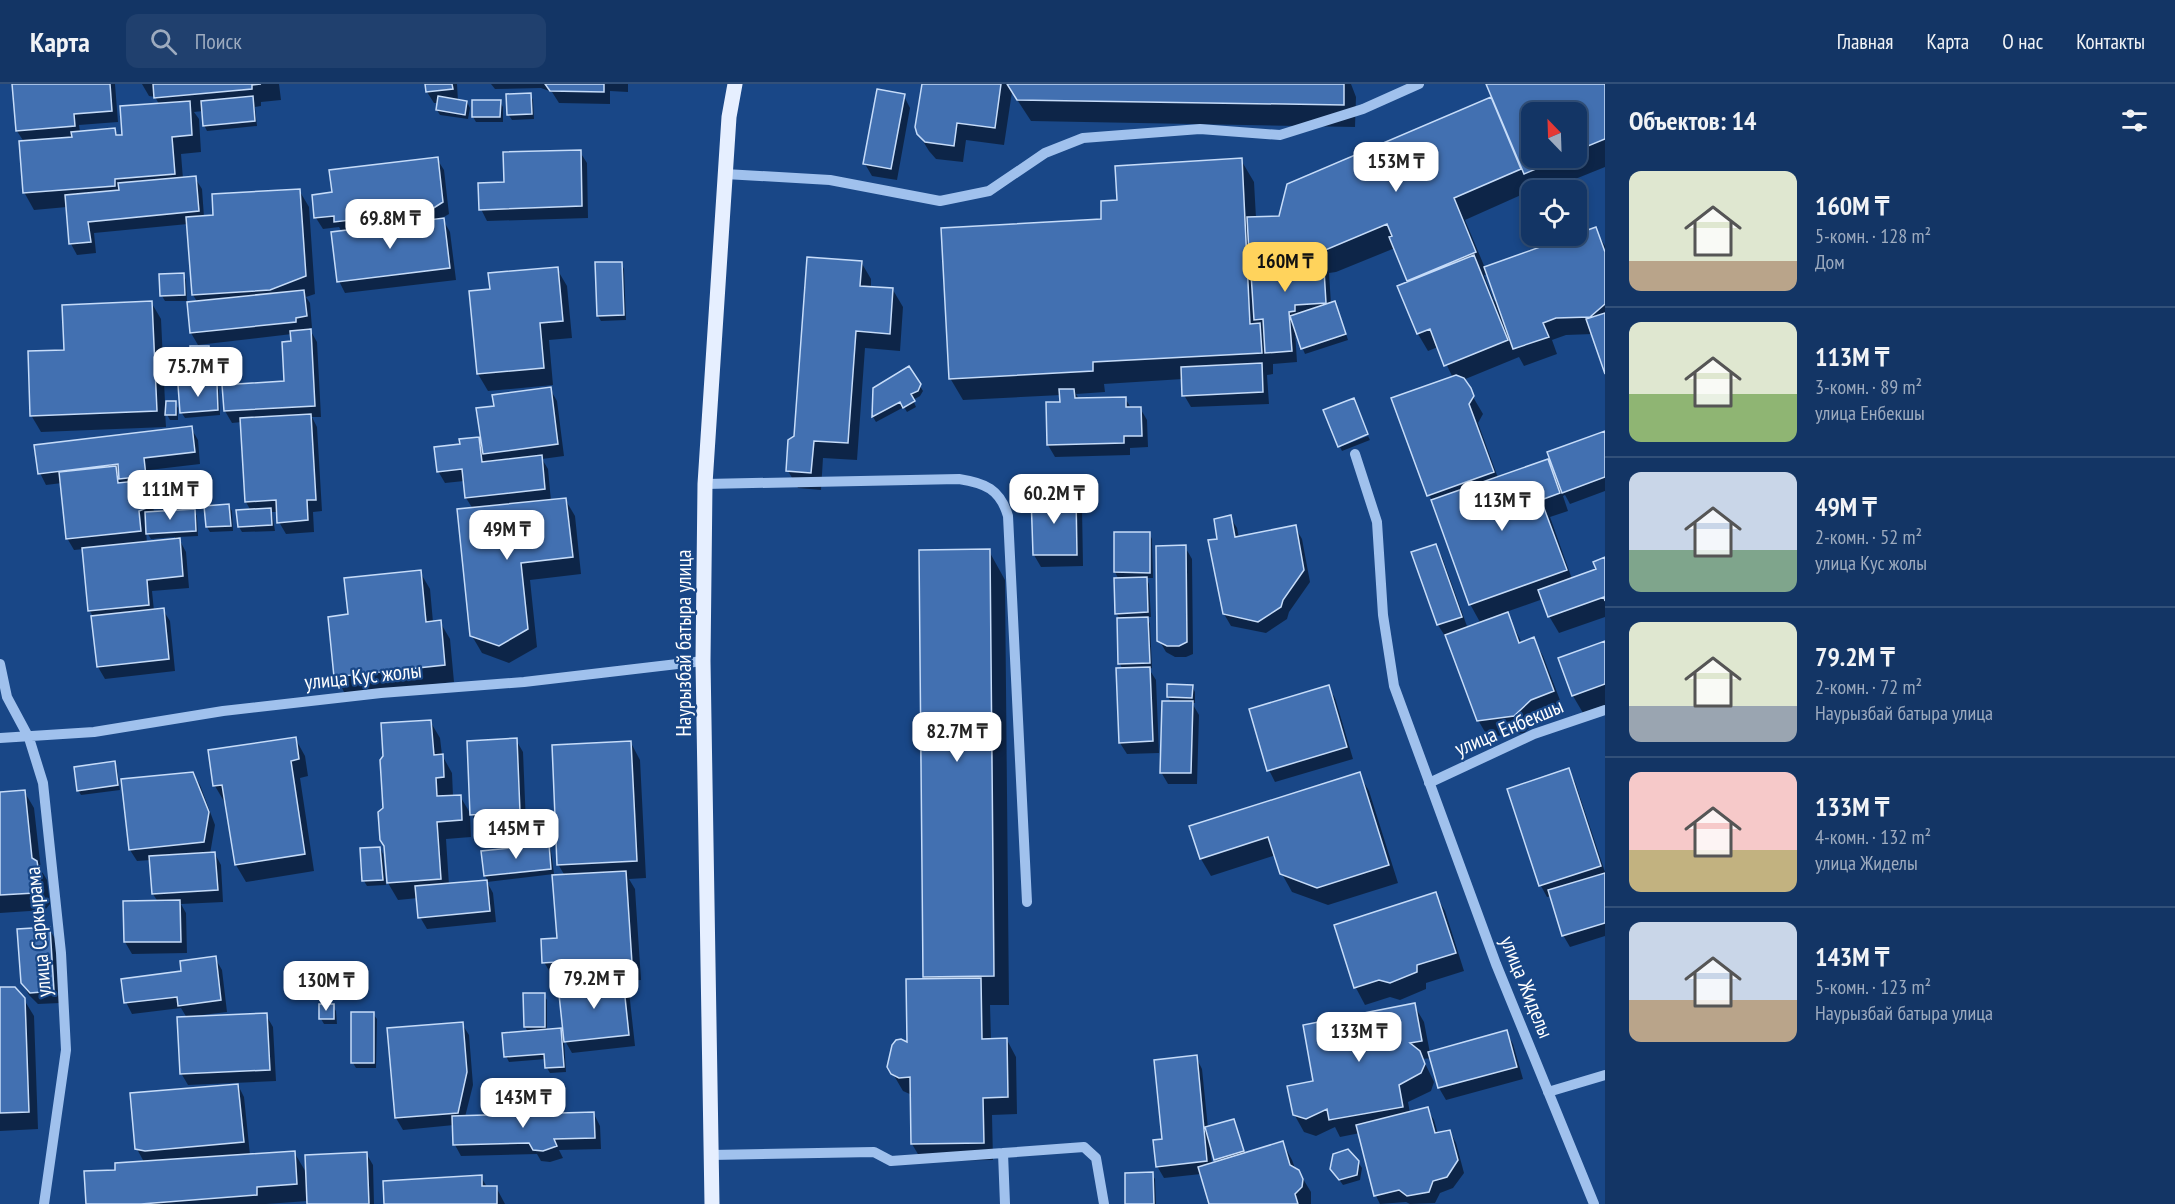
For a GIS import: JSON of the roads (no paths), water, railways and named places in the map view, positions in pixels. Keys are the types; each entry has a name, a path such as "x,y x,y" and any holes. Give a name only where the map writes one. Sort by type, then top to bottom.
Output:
{"main road":[{"name":"Наурызбай батыра улица","path":"712,1204 703,661 705,484 729,117 735,84"}],"street":[{"path":"725,174 830,180 940,201 989,191 1045,153 1083,138 1200,129 1280,135 1363,109 1419,84"},
{"name":"улица Жиделы","path":"1355,453 1377,522 1383,615 1394,687 1496,964 1594,1204"},
{"path":"705,484 958,478 977,482 992,489 1004,503 1008,516 1027,902"},
{"name":"улица Кус жолы","path":"0,738 29,738 94,732 223,711 381,693 524,682 703,661"},
{"name":"улица Саркырама","path":"0,663 7,697 29,738 43,783 61,953 66,1050 44,1204"},
{"name":"улица Енбекшы","path":"1429,783 1534,734 1605,710"},
{"path":"1548,1092 1605,1075"},
{"path":"711,1155 874,1152 891,1161 1084,1148 1096,1158 1104,1204"},
{"path":"1003,1153 1005,1204"}]}
